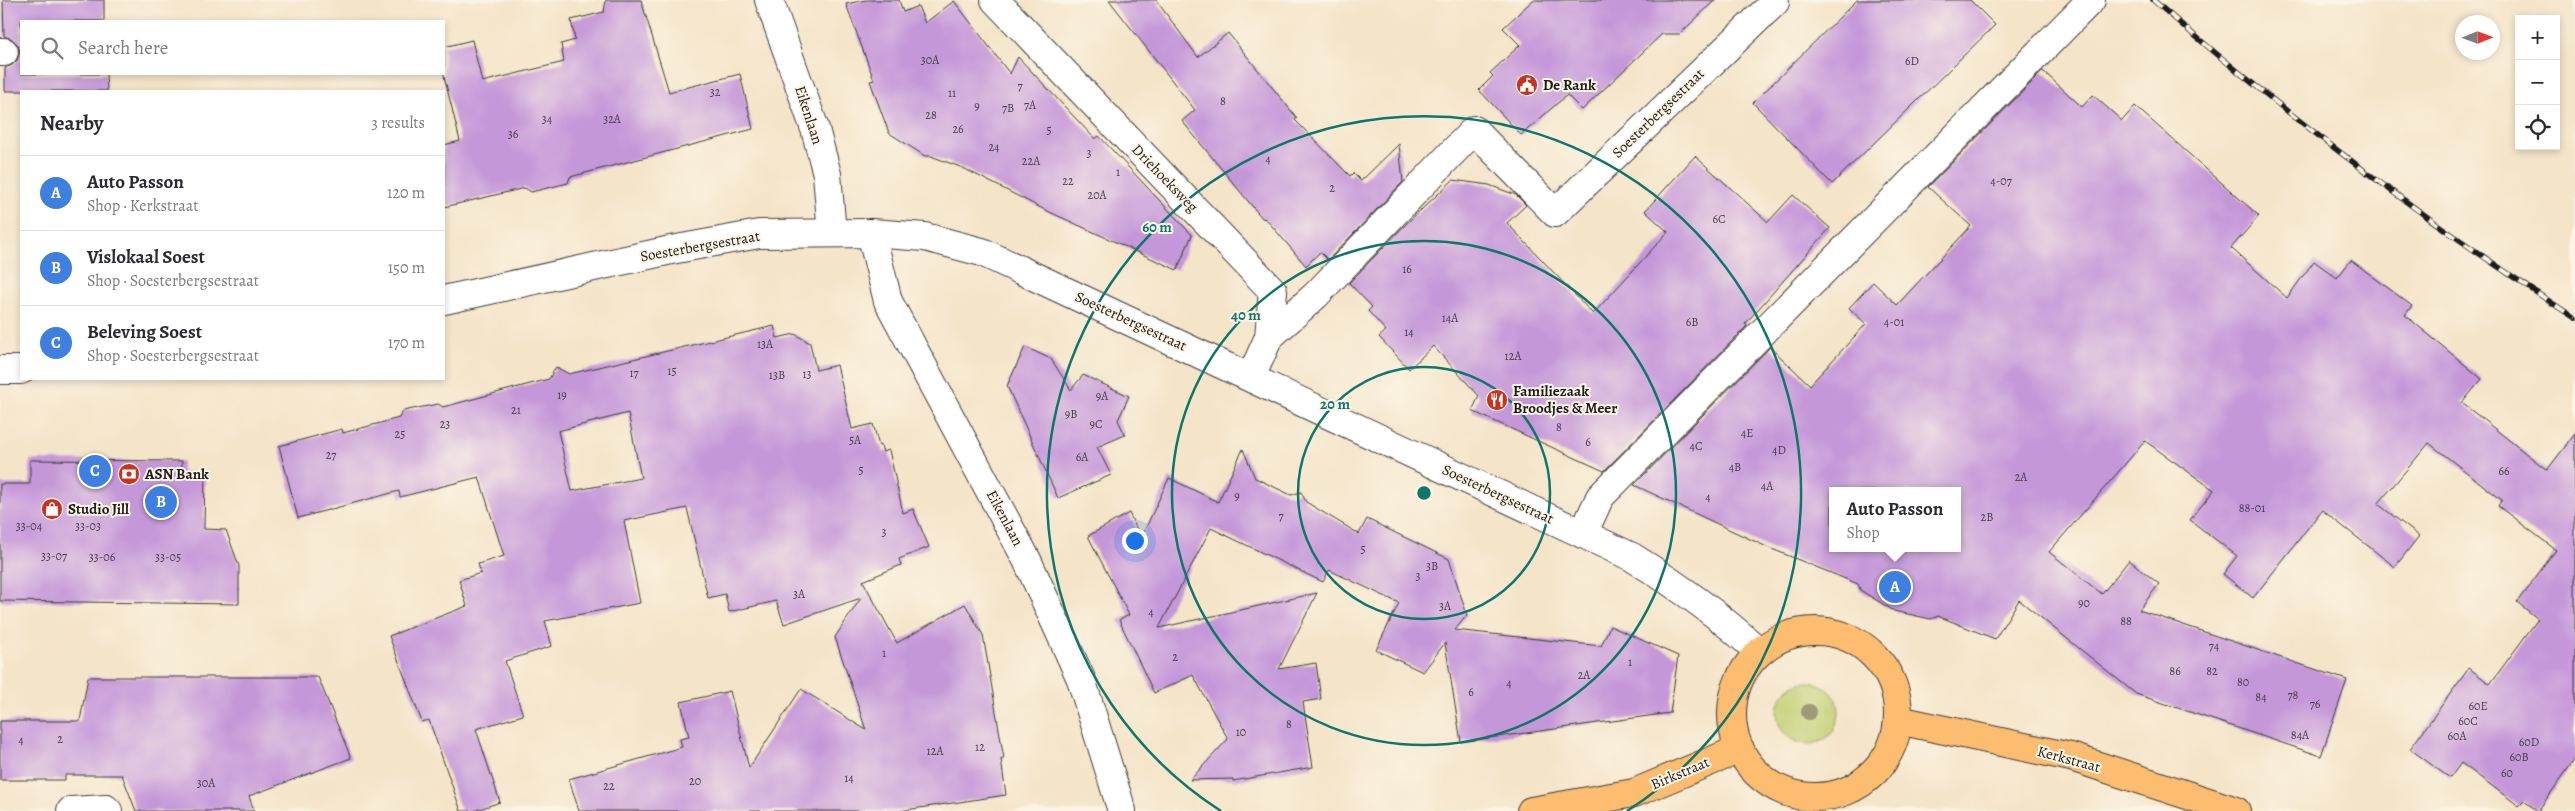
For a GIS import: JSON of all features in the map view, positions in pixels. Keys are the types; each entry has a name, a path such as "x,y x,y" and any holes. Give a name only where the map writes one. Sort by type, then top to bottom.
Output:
{"main road":[{"path":"1814,630 1842,634 1866,647 1885,667 1896,692 1898,720 1892,745 1880,767 1860,784 1837,795 1812,798 1787,793 1764,781 1746,763 1735,740 1731,715 1735,689 1746,666 1759,652 1787,635 1814,630"},
{"name":"Kerkstraat","path":"1898,720 2071,758 2236,811"},
{"name":"Birkstraat","path":"1531,811 1634,793 1740,749"}],"street":[{"name":"Eikenlaan","path":"770,0 815,129 827,174 832,233"},
{"name":"Driehoeksweg","path":"995,0 1274,292 1269,337 1251,377"},
{"path":"1583,534 1600,497 2091,0"},
{"name":"Soesterbergsestraat","path":"1269,337 1316,295 1474,130 1555,213 1774,2"},
{"name":"Eikenlaan","path":"871,233 888,301 1027,560 1082,679 1122,811"},
{"name":"Soesterbergsestraat","path":"445,300 671,250 759,234 871,233 925,237 982,252 1632,557 1672,582 1740,634 1759,652"},
{"path":"0,370 20,370"},
{"path":"71,811 106,809 108,811"}],"green space":[{"path":"1808,682 1825,687 1830,691 1834,696 1839,713 1834,730 1830,735 1825,739 1808,744 1791,739 1786,735 1782,730 1777,713 1782,696 1786,691 1791,687"}],"building":[{"path":"3,0 104,0 104,20 20,20 20,52 18,45 12,39 4,36"},
{"path":"606,0 641,0 669,92 740,74 753,129 570,177 568,183 531,192 525,188 445,207 445,145 460,141 444,76 445,47 472,40 482,82 564,62 561,44 575,40 571,20 604,12"},
{"path":"866,0 899,0 903,12 918,6 925,23 954,1 1010,74 1018,57 1095,139 1099,136 1192,235 1177,270 1043,209 963,168 931,156 925,156 889,133 870,81 874,80 846,4"},
{"path":"1109,0 1156,0 1198,57 1228,33 1297,118 1295,120 1350,176 1353,173 1361,181 1399,144 1403,182 1328,260 1320,252 1306,266 1266,219 1262,218 1182,121 1195,110"},
{"path":"1533,0 1715,0 1680,34 1662,34 1582,110 1567,95 1521,135 1479,90 1493,76 1490,73 1520,45 1503,28"},
{"path":"1857,0 1970,0 1995,25 1832,184 1753,103"},
{"path":"20,52 20,75 106,75 107,90 5,91 5,68 17,60"},
{"path":"2043,71 2082,107 2093,95 2122,121 2135,106 2259,216 2231,248 2287,298 2314,261 2337,278 2351,260 2412,306 2405,315 2482,379 2462,403 2547,470 2575,434 2575,759 2538,811 2524,801 2519,806 2461,763 2450,778 2410,749 2469,668 2490,684 2538,619 2517,602 2556,550 2498,506 2502,500 2429,443 2378,504 2419,536 2395,567 2322,510 2253,598 2223,574 2237,556 2190,520 2214,490 2145,441 2049,552 2102,594 2129,560 2159,584 2139,610 2347,680 2321,756 2136,694 2019,600 1995,639 1938,616 1931,619 1894,611 1860,590 1858,584 1767,547 1634,485 1770,347 1810,385 1866,324 1849,308 1873,282 1897,305 1971,226 1928,187"},
{"path":"1695,156 1768,222 1793,195 1830,228 1745,324 1747,326 1604,471 1472,411 1479,396 1433,346 1409,369 1379,337 1386,331 1368,311 1372,307 1349,283 1407,223 1453,180 1489,185 1516,195 1526,205 1507,223 1593,314 1668,232 1645,211"},
{"path":"774,326 777,338 795,334 810,343 816,370 837,365 852,429 873,424 879,446 881,446 883,452 889,450 903,513 913,509 929,547 899,559 901,565 863,581 897,643 965,604 983,635 1004,759 1001,759 1006,795 899,811 579,811 569,779 682,747 680,739 689,737 681,702 730,691 749,768 801,689 866,730 835,637 861,598 784,624 776,601 729,612 725,594 708,598 687,508 624,521 640,603 545,621 552,646 505,661 523,715 476,729 500,802 474,811 461,811 429,720 422,722 389,636 467,606 459,580 481,573 478,564 504,556 479,477 400,497 399,491 298,518 279,446 342,429 343,433 399,418 403,411 438,404 443,407 549,379 556,367 569,374","holes":["628,413 641,478 572,491 558,431"]},
{"path":"1025,347 1051,359 1071,390 1083,375 1129,396 1118,420 1125,435 1097,447 1111,475 1058,498 1007,386"},
{"path":"1243,449 1255,478 1291,495 1301,492 1306,502 1359,534 1367,519 1449,559 1467,615 1455,630 1601,646 1610,626 1678,656 1670,713 1461,742 1445,643 1423,672 1376,650 1399,603 1329,570 1323,582 1211,528 1159,628 1317,593 1279,669 1316,663 1321,699 1303,702 1313,767 1233,781 1233,779 1190,780 1228,739 1193,675 1154,693 1119,620 1129,615 1088,536 1129,513 1141,538 1169,478 1218,502"},
{"path":"30,460 182,461 182,472 205,472 204,529 226,530 239,566 239,604 0,601 0,484 30,484"},
{"path":"88,677 318,677 351,758 249,796 254,811 136,811 122,775 65,775 65,780 0,780 0,721 80,721"}],"railway":[{"path":"2153,0 2254,85 2358,166 2465,244 2575,318"}],"place":[{"name":"De Rank","path":"1527,85"},
{"name":"Familiezaak Broodjes & Meer","path":"1497,400"},
{"name":"Beleving Soest","path":"95,471"},
{"name":"ASN Bank","path":"129,474"},
{"name":"Vislokaal Soest","path":"161,502"},
{"name":"Studio Jill","path":"52,509"},
{"name":"Auto Passon","path":"1895,587"}]}
